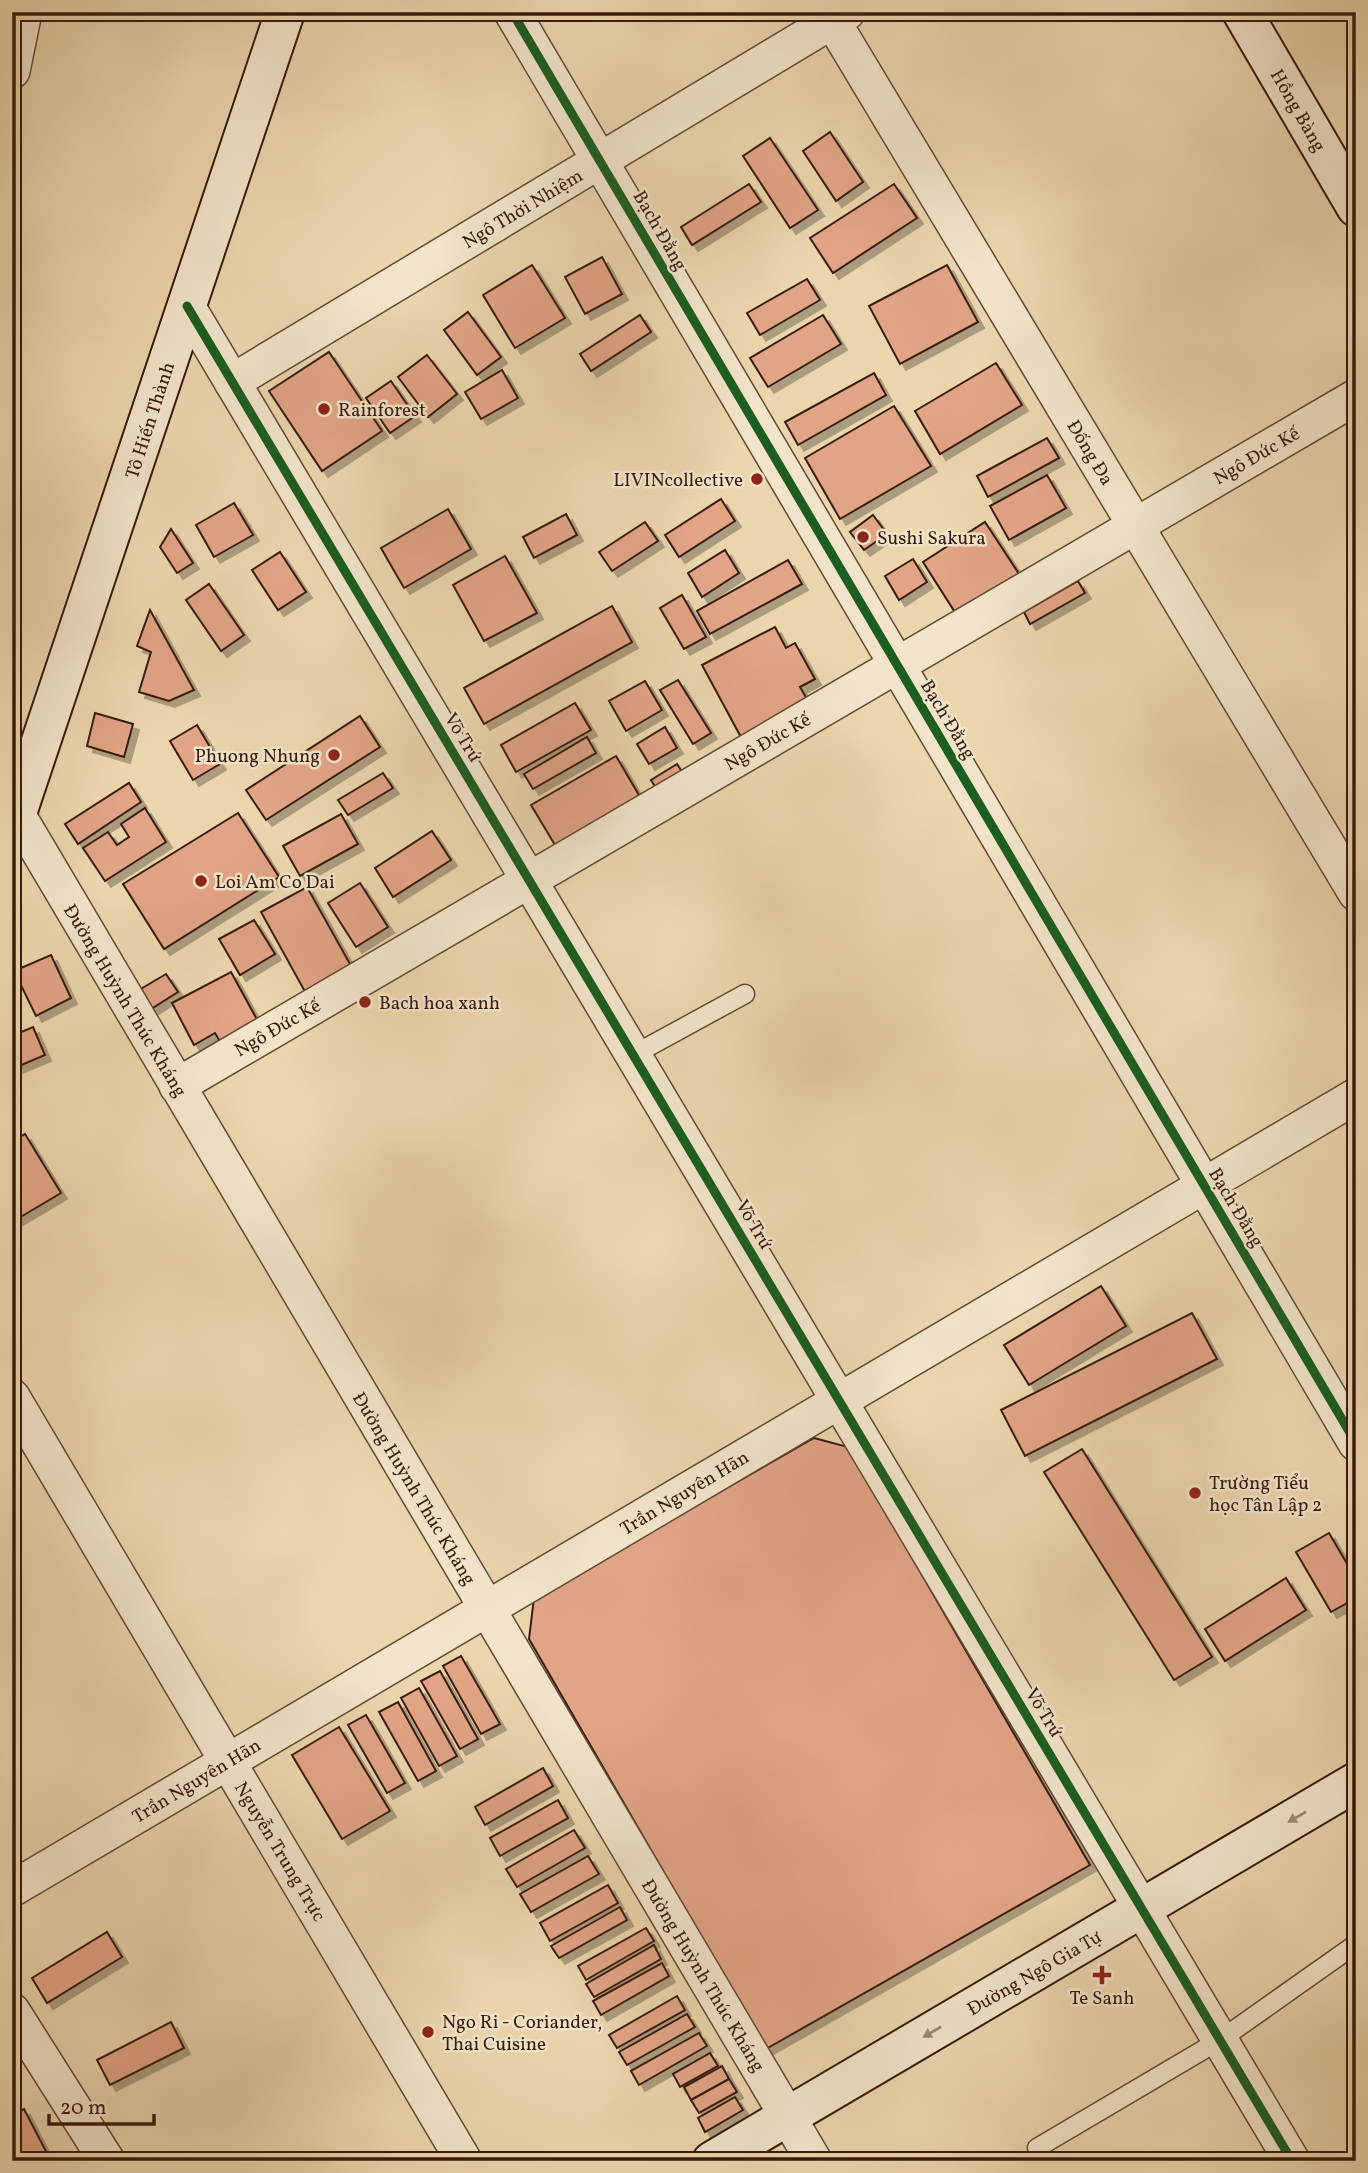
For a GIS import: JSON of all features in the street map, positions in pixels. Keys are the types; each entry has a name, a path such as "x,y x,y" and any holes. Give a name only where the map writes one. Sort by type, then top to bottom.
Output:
{"street":[{"path":"12,71 24,12"},
{"name":"Tô Hiến Thành","path":"15,821 285,12"},
{"name":"Bạch Đằng","path":"512,12 1356,1443"},
{"name":"Hồng Bàng","path":"1242,12 1356,207"},
{"name":"Ngô Thời Nhiệm","path":"232,382 600,161 835,15"},
{"name":"Đống Đa","path":"835,15 1135,526 1356,893"},
{"name":"Võ Trứ","path":"187,306 1292,2161"},
{"name":"Ngô Đức Kế","path":"177,1086 1356,397"},
{"name":"Đường Huỳnh Thúc Kháng","path":"15,821 177,1086 814,2161"},
{"name":"Trần Nguyên Hãn","path":"12,1889 1356,1096"},
{"name":"Nguyễn Trung Trực","path":"12,1397 464,2161"},
{"name":"Đường Ngô Gia Tự","path":"712,2161 1356,1782"},
{"path":"12,2011 107,2161"}],"lane":[{"path":"635,1054 745,994"},
{"path":"1044,2161 1037,2148 1220,2040 1356,1944"}],"building":[{"path":"830,132 863,182 836,201 803,151"},
{"path":"770,138 818,210 790,228 743,156"},
{"path":"749,184 761,202 692,245 681,227"},
{"path":"894,184 917,218 833,273 810,238"},
{"path":"602,257 622,294 585,314 565,277"},
{"path":"532,265 565,318 515,348 483,295"},
{"path":"947,265 978,322 900,364 869,306"},
{"path":"807,279 820,300 760,335 747,313"},
{"path":"468,312 501,357 477,375 444,330"},
{"path":"640,315 651,332 591,371 580,354"},
{"path":"823,315 841,344 768,387 750,358"},
{"path":"329,352 382,431 322,471 269,391"},
{"path":"427,355 457,394 428,417 398,377"},
{"path":"996,363 1022,405 940,454 915,411"},
{"path":"502,370 518,398 481,419 465,392"},
{"path":"874,373 886,395 798,445 785,422"},
{"path":"391,381 415,416 390,433 366,398"},
{"path":"894,406 931,466 840,519 805,458"},
{"path":"1047,438 1059,458 988,497 977,476"},
{"path":"1047,475 1066,508 1009,540 990,506"},
{"path":"721,499 735,521 679,557 665,535"},
{"path":"234,503 253,535 214,557 196,525"},
{"path":"448,509 471,549 404,588 381,548"},
{"path":"566,514 577,535 534,558 523,537"},
{"path":"873,515 887,534 864,550 850,532"},
{"path":"645,522 658,541 612,571 599,552"},
{"path":"985,522 1021,577 958,617 923,562"},
{"path":"171,529 193,563 177,573 160,547"},
{"path":"725,550 739,573 702,597 688,573"},
{"path":"280,552 306,592 278,610 252,570"},
{"path":"505,556 537,613 484,641 453,585"},
{"path":"913,559 927,582 899,600 885,576"},
{"path":"788,560 802,584 710,634 697,611"},
{"path":"1078,581 1085,593 1030,624 1024,612"},
{"path":"209,584 244,635 221,651 186,600"},
{"path":"682,595 706,637 684,649 660,608"},
{"path":"612,606 632,642 484,724 464,688"},
{"path":"150,610 194,690 169,701 139,692 151,652 137,646"},
{"path":"775,627 786,648 795,643 815,679 800,687 808,701 742,739 702,665"},
{"path":"678,680 711,733 693,744 660,690"},
{"path":"645,681 662,710 626,731 609,701"},
{"path":"575,703 591,730 516,772 501,745"},
{"path":"95,713 133,724 124,757 87,746"},
{"path":"360,716 380,747 266,820 246,790"},
{"path":"197,725 220,764 193,780 170,741"},
{"path":"665,727 677,748 649,764 637,744"},
{"path":"587,737 596,753 533,789 524,774"},
{"path":"616,756 643,802 558,850 531,805"},
{"path":"677,764 690,784 664,801 651,780"},
{"path":"383,773 393,788 348,815 338,800"},
{"path":"129,783 141,802 78,844 65,824"},
{"path":"145,808 166,842 105,881 83,848 108,832 117,845 129,837 121,824"},
{"name":"Loi Am Co Dai","path":"238,813 279,877 164,949 123,884"},
{"path":"341,814 358,844 300,876 283,846"},
{"path":"432,831 451,860 393,897 375,868"},
{"path":"360,883 388,927 356,947 328,903"},
{"path":"307,887 355,973 309,999 261,912"},
{"path":"254,920 275,954 240,975 219,939"},
{"path":"51,955 71,998 36,1016 14,971"},
{"path":"231,972 260,1025 222,1045 215,1033 194,1045 172,1003"},
{"path":"166,974 178,992 151,1009 139,990"},
{"path":"33,1027 45,1055 12,1069 12,1036"},
{"path":"25,1134 61,1193 12,1222 12,1142"},
{"path":"1101,1286 1126,1326 1029,1385 1004,1345"},
{"path":"1192,1313 1217,1359 1025,1456 1001,1410"},
{"path":"814,1438 848,1447 1090,1865 766,2049 529,1639 534,1598"},
{"path":"1082,1449 1212,1657 1174,1680 1044,1472"},
{"path":"1329,1533 1356,1579 1356,1598 1331,1612 1296,1552"},
{"path":"1286,1578 1306,1610 1225,1661 1205,1629"},
{"path":"461,1656 500,1724 481,1734 443,1666"},
{"path":"440,1671 478,1739 460,1749 421,1681"},
{"path":"419,1688 457,1756 439,1766 401,1698"},
{"path":"398,1702 436,1771 418,1781 379,1712"},
{"path":"366,1715 405,1783 387,1793 348,1725"},
{"path":"339,1727 390,1811 342,1839 292,1755"},
{"path":"543,1768 553,1786 485,1825 475,1807"},
{"path":"558,1800 568,1818 500,1856 490,1838"},
{"path":"574,1830 585,1848 517,1887 506,1869"},
{"path":"588,1856 599,1874 531,1912 520,1894"},
{"path":"608,1885 618,1903 550,1941 540,1923"},
{"path":"620,1907 627,1920 559,1958 551,1946"},
{"path":"646,1928 654,1941 586,1980 578,1966"},
{"path":"107,1932 122,1957 47,2003 32,1978"},
{"path":"654,1945 661,1959 594,1997 586,1984"},
{"path":"662,1963 669,1976 601,2015 593,2001"},
{"path":"677,1996 685,2010 617,2048 609,2035"},
{"path":"687,2014 695,2027 627,2065 619,2052"},
{"path":"171,2022 184,2048 110,2085 97,2060"},
{"path":"699,2033 707,2046 639,2085 631,2071"},
{"path":"710,2053 718,2066 680,2087 673,2074"},
{"path":"722,2066 729,2079 691,2100 684,2087"},
{"path":"729,2079 737,2092 699,2113 691,2100"},
{"path":"735,2097 743,2110 705,2132 698,2118"},
{"path":"24,2109 51,2161 12,2161 12,2115"}],"cycle path":[{"path":"512,12 1356,1443"},
{"path":"187,306 1292,2161"}],"place":[{"name":"Rainforest","path":"324,409"},
{"name":"LIVINcollective","path":"757,479"},
{"name":"Sushi Sakura","path":"863,537"},
{"name":"Phuong Nhung","path":"334,755"},
{"name":"Loi Am Co Dai","path":"201,881"},
{"name":"Bach hoa xanh","path":"365,1002"},
{"name":"Trường Tiểu học Tân Lập 2","path":"1195,1493"},
{"name":"Te Sanh","path":"1102,1975"},
{"name":"Ngo Ri - Coriander, Thai Cuisine","path":"428,2032"}]}
